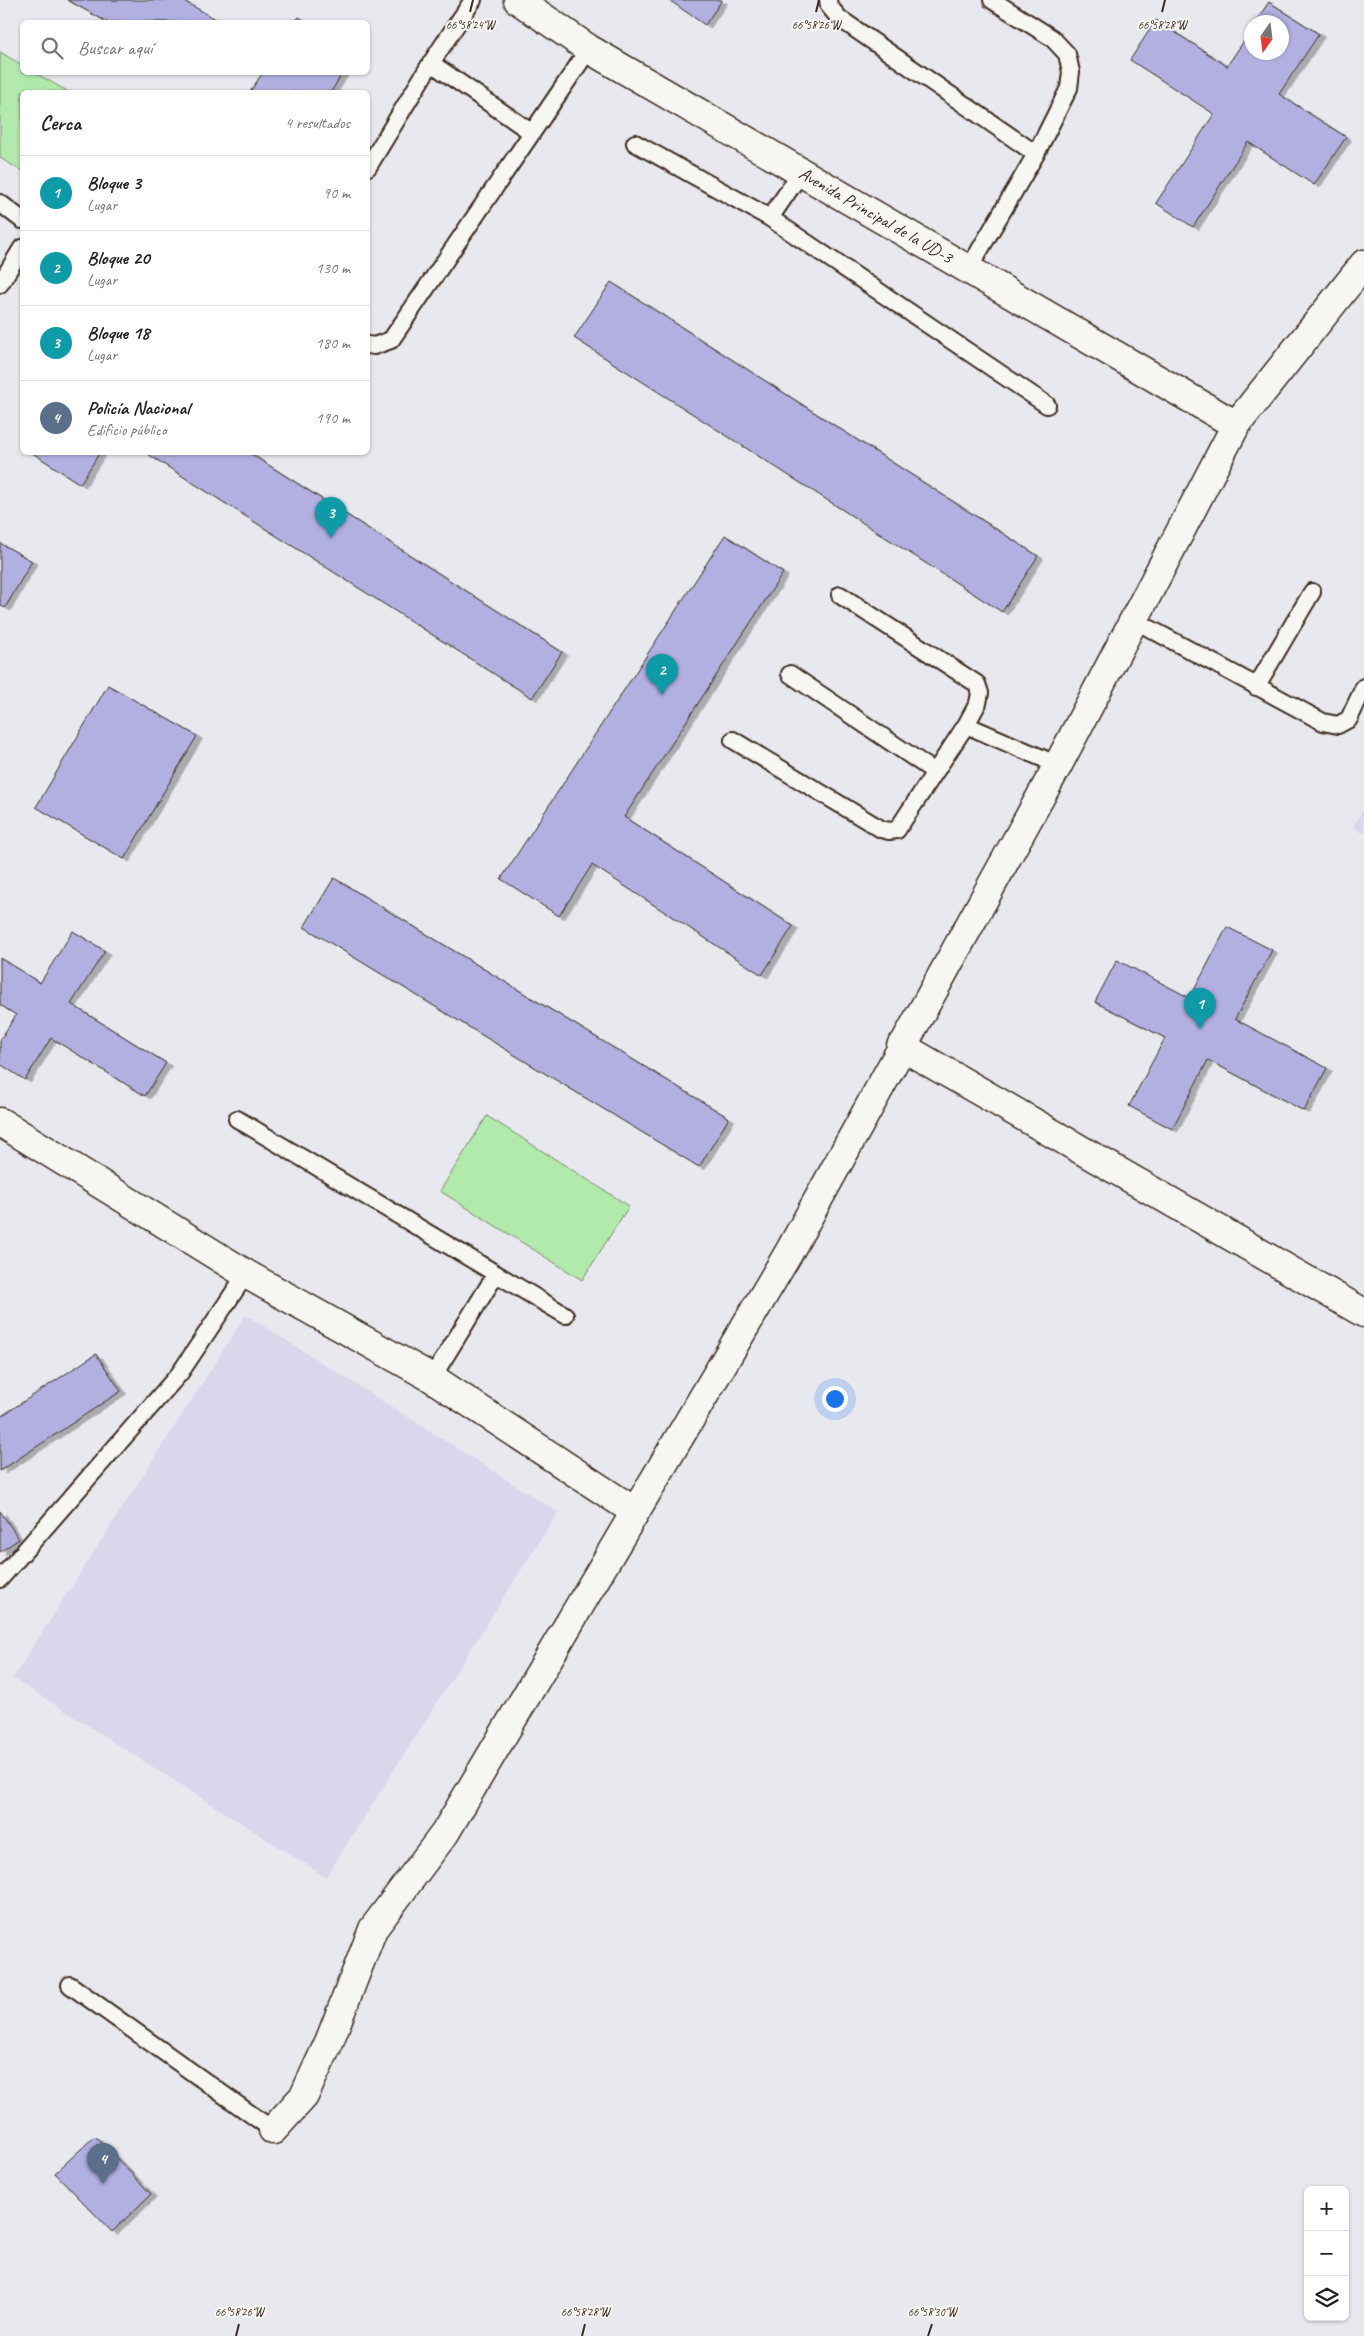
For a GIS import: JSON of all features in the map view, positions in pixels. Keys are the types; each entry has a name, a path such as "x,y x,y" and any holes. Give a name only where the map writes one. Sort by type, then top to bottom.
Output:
{"street":[{"name":"Avenida Principal de la UD-3","path":"518,0 589,49 802,171 968,270 1236,425"},
{"path":"273,2130 304,2096 329,2042 373,1929 445,1832 788,1254 1058,764 1236,425 1364,264"},
{"path":"901,1046 1364,1313"},
{"path":"0,1122 246,1274 432,1378 634,1511"}],"lane":[{"path":"370,164 430,63 473,0"},
{"path":"828,0 829,6 839,18 1036,154"},
{"path":"968,270 1036,154 1069,88 1071,72 1067,54 1052,38 992,0"},
{"path":"370,345 374,346 391,340 589,49"},
{"path":"430,63 531,132"},
{"path":"635,143 770,218 1047,405"},
{"path":"770,218 802,171"},
{"path":"0,203 20,218"},
{"path":"0,284 20,251"},
{"path":"1256,687 1312,592"},
{"path":"734,740 881,829 897,830 966,725 978,703 980,693 977,684 840,595"},
{"path":"1134,620 1324,722 1338,725 1349,719 1364,687"},
{"path":"790,674 935,772"},
{"path":"966,725 1058,764"},
{"path":"236,1119 565,1315"},
{"path":"0,1579 180,1373 246,1274"},
{"path":"432,1378 496,1274"},
{"path":"70,1985 273,2130"}],"shaded area":[{"path":"1364,808 1364,834 1353,827"},
{"path":"246,1315 558,1512 326,1877 13,1678"}],"green space":[{"path":"0,52 20,64 20,75 39,75 65,90 20,90 20,170 0,158"},
{"path":"487,1116 629,1206 582,1280 440,1191"}],"building":[{"path":"67,0 182,0 217,20 103,20"},
{"path":"669,0 722,0 705,25"},
{"path":"1269,2 1319,34 1279,94 1346,137 1314,185 1248,142 1193,227 1156,203 1214,114 1130,60 1156,20 1227,66 1244,41 1244,60 1289,60 1289,15 1260,15"},
{"path":"261,75 341,75 332,90 251,90"},
{"path":"611,282 1038,556 1002,612 574,338"},
{"path":"36,455 98,455 80,484"},
{"path":"149,455 253,455 562,652 532,698"},
{"path":"725,535 783,573 624,817 793,926 762,975 592,865 559,916 501,879"},
{"path":"0,543 32,561 5,608 0,605"},
{"path":"108,685 197,736 124,859 36,807"},
{"path":"334,878 729,1118 699,1167 304,927"},
{"path":"1227,927 1272,950 1235,1019 1327,1068 1304,1111 1208,1060 1172,1129 1129,1106 1165,1038 1095,1002 1117,960 1190,998"},
{"path":"73,931 105,951 71,1004 166,1063 145,1096 51,1038 25,1080 0,1064 0,1040 16,1015 0,1005 0,958 40,983"},
{"path":"96,1354 121,1391 0,1471 0,1417"},
{"path":"0,1511 19,1539 0,1552"},
{"path":"95,2136 151,2194 112,2232 55,2173"}],"place":[{"name":"Bloque 18","path":"331,538"},
{"name":"Bloque 20","path":"662,695"},
{"name":"Bloque 3","path":"1200,1029"},
{"name":"Policía Nacional","path":"103,2184"}]}
